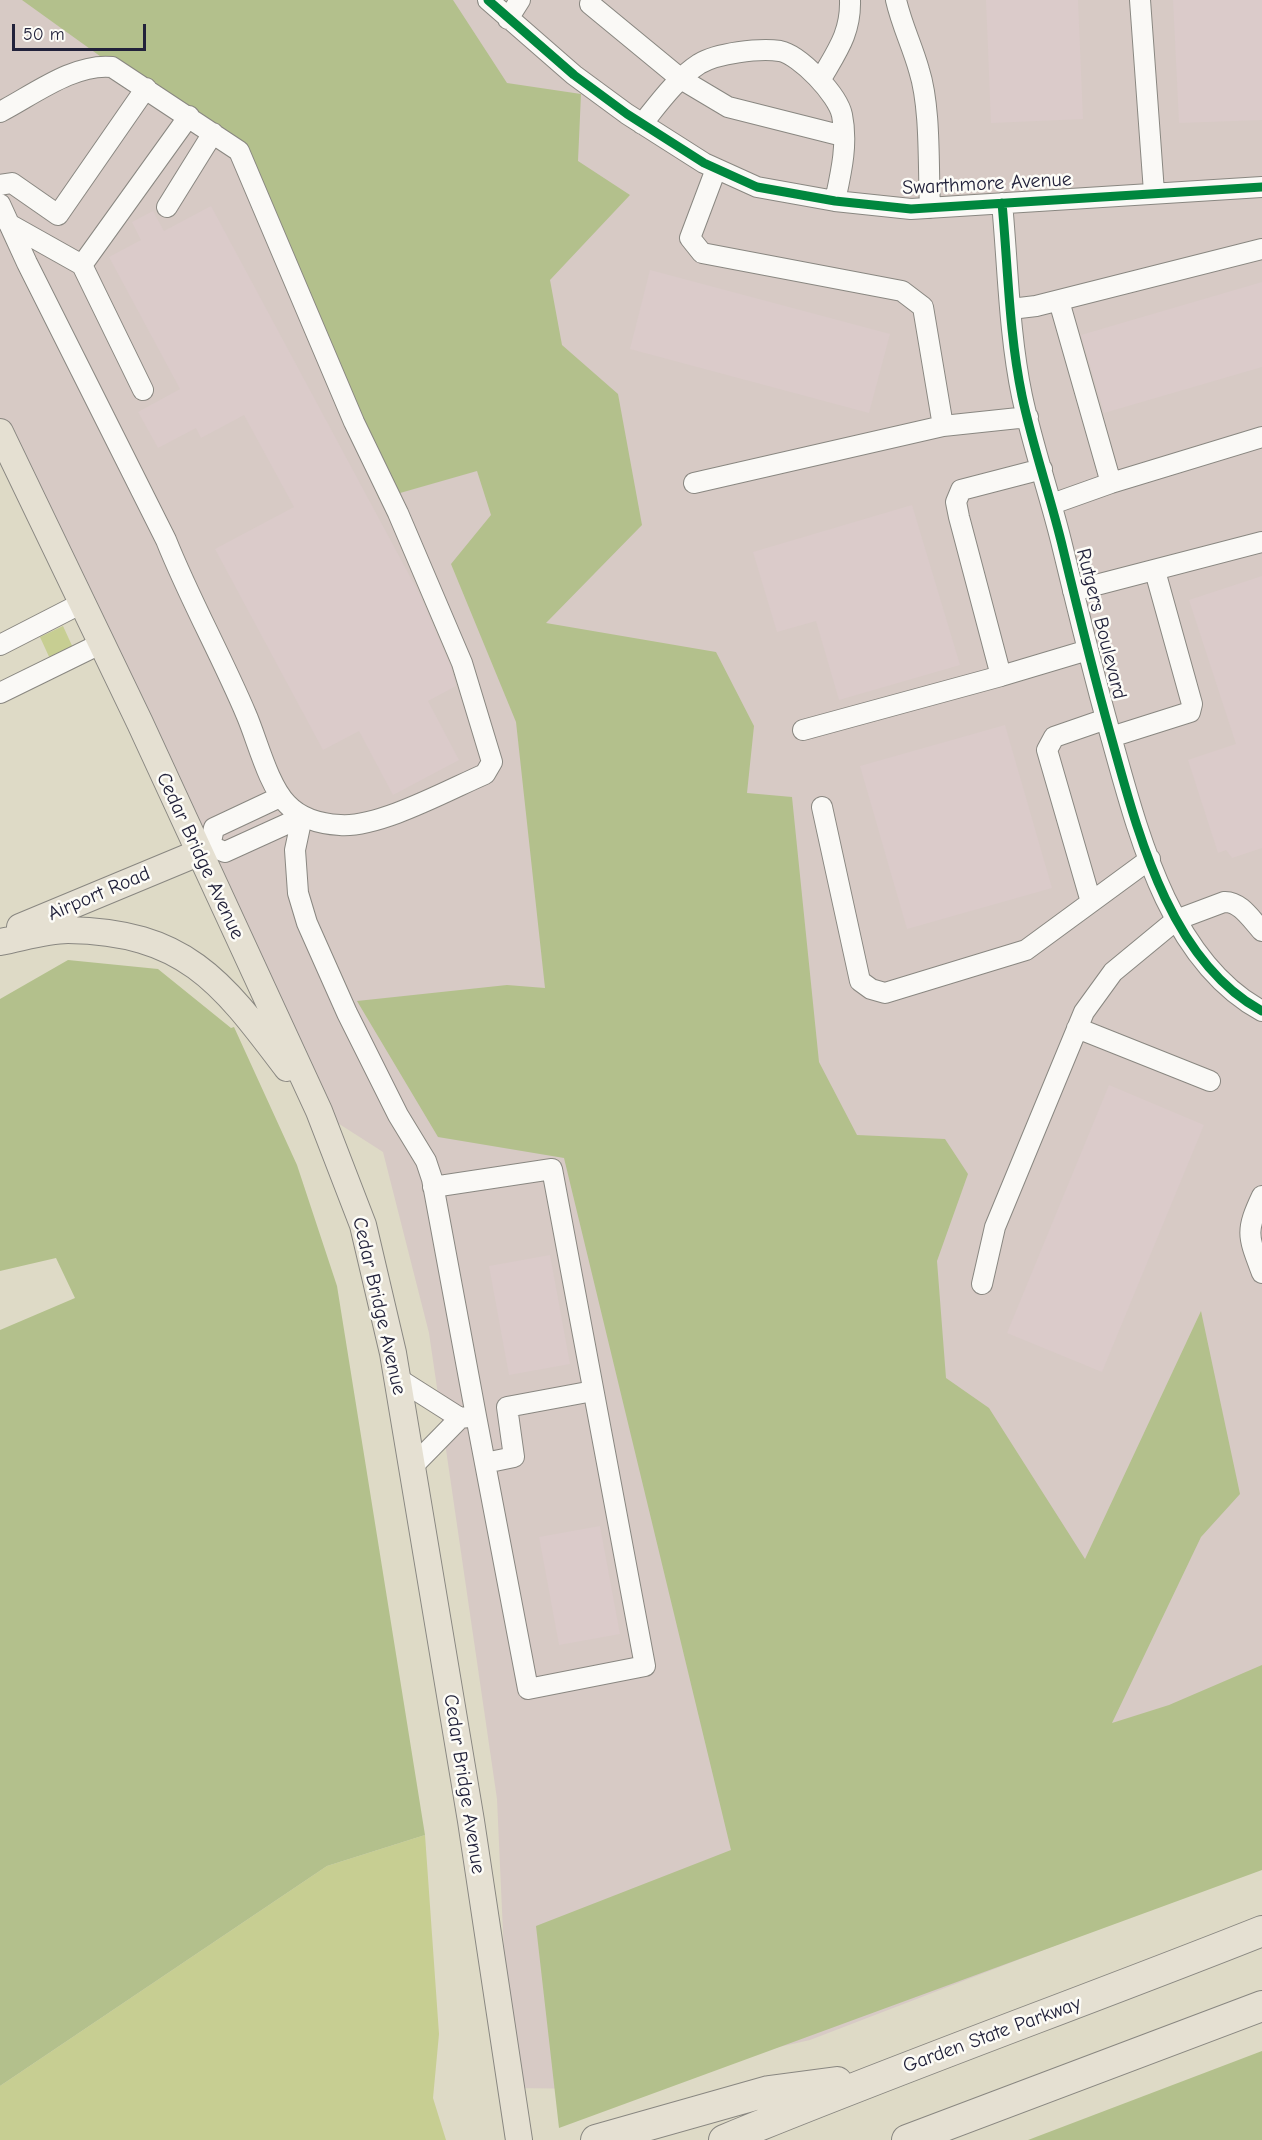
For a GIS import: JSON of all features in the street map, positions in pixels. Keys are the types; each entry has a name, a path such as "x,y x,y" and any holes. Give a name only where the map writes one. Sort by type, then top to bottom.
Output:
{"highway":[{"name":"Garden State Parkway","path":"724,2140 875,2077 966,2046 1262,1931"},
{"path":"907,2140 1262,2006"},
{"path":"596,2140 769,2091 875,2077"},
{"path":"950,2140 983,2110"}],"main road":[{"name":"Cedar Bridge Avenue","path":"0,432 204,850 319,1112 363,1226 397,1378 471,1821 519,2140"},
{"name":"Airport Road","path":"0,936 204,850"},
{"path":"0,942 66,930 126,936 172,952 223,987 319,1112"}],"street":[{"name":"Swarthmore Avenue","path":"488,0 574,75 642,124 716,169 758,187 835,201 911,209 1262,187"},
{"path":"508,19 520,0"},
{"path":"821,79 844,40 851,20 850,0"},
{"path":"896,0 902,28 920,70 925,106 930,208"},
{"path":"1140,0 1154,192"},
{"path":"590,4 681,79 728,107 843,136"},
{"path":"642,124 681,79 700,63 734,52 781,51 821,79 842,114 844,158 835,201"},
{"path":"0,112 70,75 100,66 112,67 240,151 354,422 398,513 462,663 492,762 485,774 393,814 365,823 342,825 302,817 280,796 245,711 182,580 166,540 0,204"},
{"path":"0,185 12,183 58,215 146,88"},
{"path":"82,264 189,116"},
{"path":"167,207 213,133"},
{"path":"716,169 690,238 702,253 902,291 923,307 943,426"},
{"name":"Rutgers Boulevard","path":"1002,203 1011,309 1022,396 1136,825 1176,920 1194,949 1239,999 1262,1011"},
{"path":"9,224 82,264 143,390"},
{"path":"1011,309 1059,300 1262,249"},
{"path":"1059,300 1112,483"},
{"path":"694,483 943,426 1028,417"},
{"path":"1052,504 1262,437"},
{"path":"1001,676 959,517 957,495 967,487 1042,469"},
{"path":"1073,591 1262,543"},
{"path":"1091,902 1047,750 1054,736 1190,712 1192,704 1155,571"},
{"path":"0,645 82,603"},
{"path":"0,693 102,643"},
{"path":"802,730 1088,650"},
{"path":"280,796 214,828 204,850 225,852 302,817"},
{"path":"822,807 860,981 871,989 885,993 1026,950 1150,859"},
{"path":"302,817 294,850 298,893 307,922 347,1013 398,1115 426,1161 433,1187 468,1417 485,1463 528,1689 645,1666 552,1169 433,1187"},
{"path":"982,1284 995,1227 1077,1028 1084,1012 1113,972 1176,920 1224,902 1232,902 1262,931"},
{"path":"1077,1028 1210,1081"},
{"path":"1262,1196 1250,1223 1252,1247 1262,1273"},
{"path":"397,1378 468,1417"},
{"path":"485,1463 514,1457 507,1407 593,1391"},
{"path":"412,1467 468,1417"}],"shaded area":[{"path":"0,0 1262,0 1262,1866 810,2040 594,2089 510,2088 497,1799 429,1333 383,1152 319,1111 0,436"}],"green space":[{"path":"22,0 453,0 507,83 581,94 578,161 630,195 550,280 562,345 618,394 642,525 546,623 716,652 754,726 747,793 792,797 819,1062 857,1135 945,1139 968,1174 937,1261 946,1378 989,1408 1085,1559 1201,1311 1240,1494 1201,1537 1112,1723 1169,1705 1262,1665 1262,1870 559,2128 536,1926 731,1850 564,1158 438,1137 357,1001 507,985 545,988 516,722 451,564 491,515 477,471 379,499 239,156"},
{"path":"63,626 74,650 51,661 40,637"},
{"path":"68,960 158,969 231,1028 234,1027 297,1165 337,1286 425,1835 327,1866 0,2086 0,1330 75,1298 56,1258 0,1271 0,999"},
{"path":"425,1835 439,2034 433,2098 446,2140 0,2140 0,2086 327,1866"},
{"path":"1262,2051 1262,2140 1028,2140"}],"building":[{"path":"986,0 1078,0 1083,119 991,123"},
{"path":"1173,0 1262,0 1262,120 1179,123"},
{"path":"211,206 420,595 451,667 456,686 428,701 459,760 393,795 359,731 323,750 215,549 294,507 244,415 201,438 196,428 158,448 138,412 180,389 109,257 141,240 132,222 153,211 164,231"},
{"path":"650,270 890,334 869,413 630,349"},
{"path":"1262,282 1262,367 1104,413 1081,335"},
{"path":"912,505 960,665 839,700 816,621 777,632 753,552"},
{"path":"1262,576 1262,848 1232,858 1226,850 1218,853 1188,760 1236,744 1189,600"},
{"path":"1005,725 1052,888 907,929 860,766"},
{"path":"1109,1085 1204,1125 1102,1372 1007,1333"},
{"path":"550,1255 570,1364 509,1375 489,1266"},
{"path":"600,1526 620,1634 559,1645 539,1537"}],"cycle path":[{"path":"488,0 574,75 627,114 704,163 757,187 835,201 911,209 1262,187"},
{"path":"1002,203 1012,325 1022,396 1132,810 1161,889 1180,926 1202,960 1230,988 1262,1011"}]}
